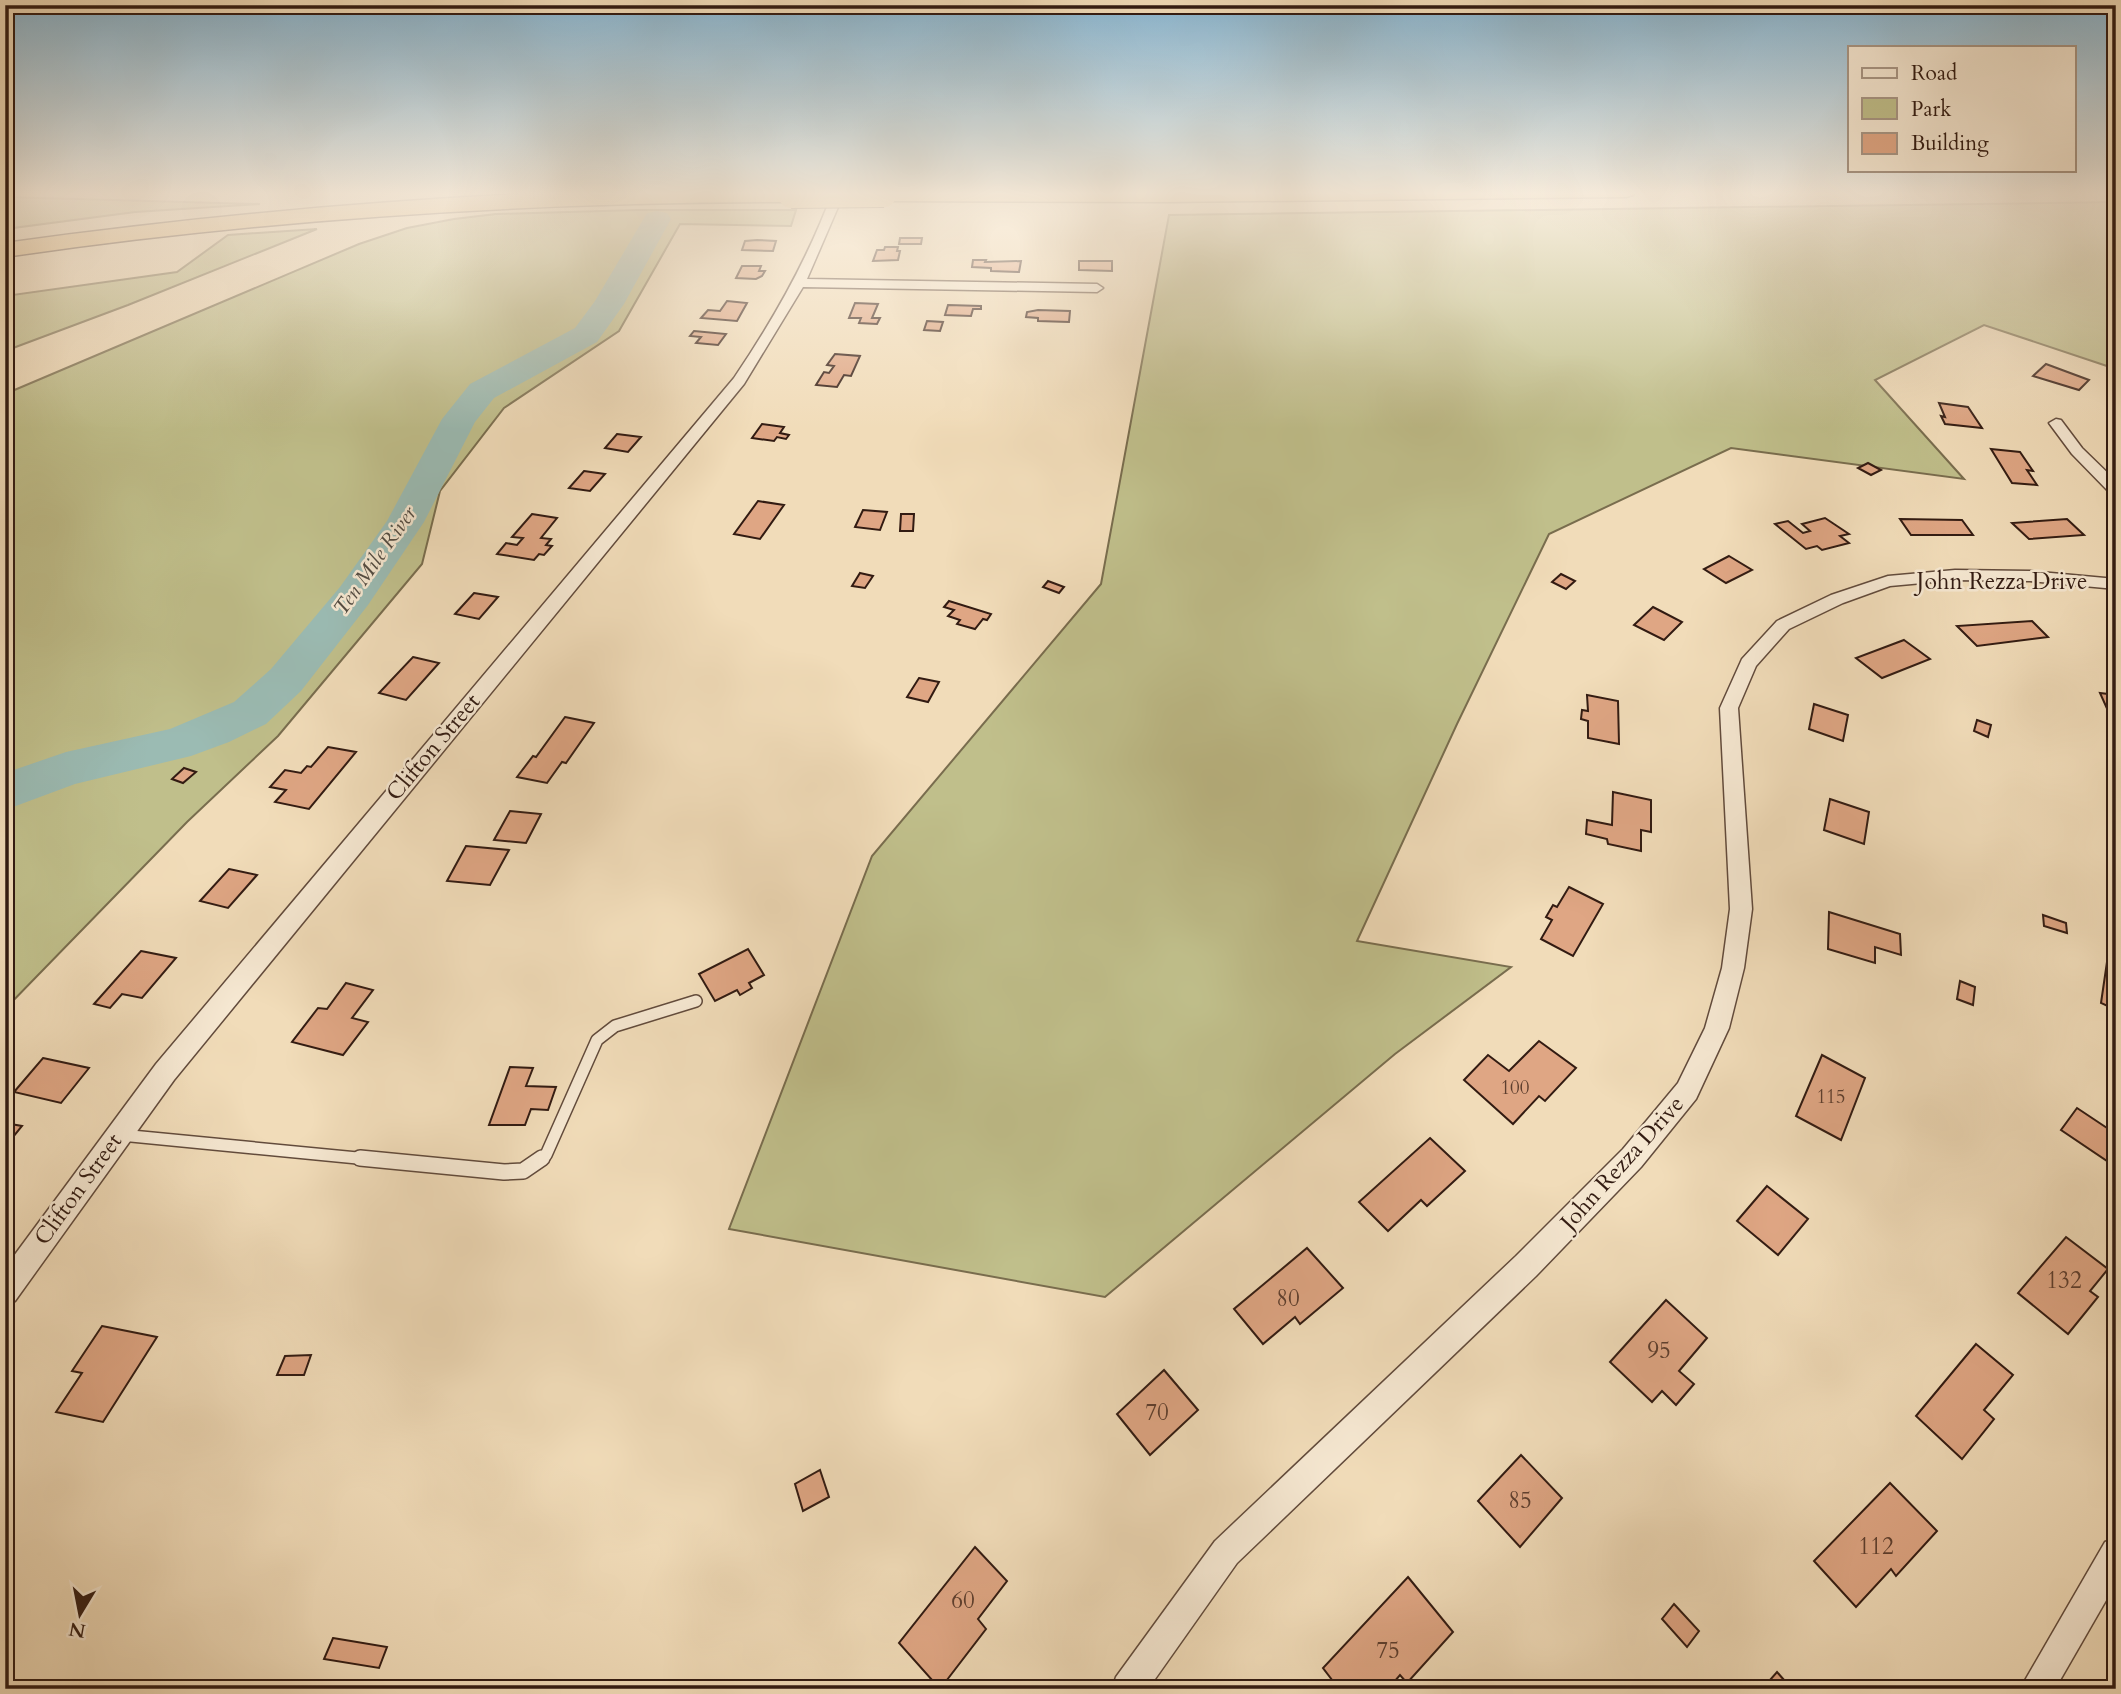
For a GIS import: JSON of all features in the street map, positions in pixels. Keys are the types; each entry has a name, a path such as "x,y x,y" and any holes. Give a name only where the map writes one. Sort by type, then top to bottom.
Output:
{"street":[{"name":"Clifton Street","path":"5,1291 118,1134 268,946 739,381 779,322 806,270"},
{"path":"800,283 1097,288"},
{"path":"2056,423 2077,451 2116,490"},
{"name":"John Rezza Drive","path":"1128,1689 1226,1552 1526,1266 1632,1158 1687,1091 1717,1028 1733,968 1741,896 1729,708 1748,663 1783,625 1838,599 1888,582 1955,575 2030,576 2116,584"},
{"path":"2036,1689 2116,1553"}],"lane":[{"path":"118,1134 504,1172 523,1171 545,1155 597,1040 615,1026 696,1001"}],"green space":[{"path":"215,270 5,351 5,296 177,272"},
{"path":"298,270 654,270 619,331 504,408 440,491 422,564 278,736 187,822 5,1009 5,394"},
{"path":"1159,270 2116,270 2116,369 1984,325 1875,380 1964,479 1731,448 1549,534 1457,724 1357,941 1511,967 1395,1054 1105,1297 729,1229 872,856 1101,584"}],"building":[{"path":"740,270 765,271 756,279 736,278"},
{"path":"991,270 1019,270 1019,272"},
{"path":"727,301 747,303 737,321 701,318 708,310 720,311"},
{"path":"855,303 878,304 872,318 880,318 877,324 859,323 861,318 849,318"},
{"path":"948,305 981,306 981,309 973,309 971,316 945,315"},
{"path":"1070,311 1069,322 1038,321 1038,318 1026,317 1027,312"},
{"path":"927,321 943,322 940,331 924,330"},
{"path":"694,331 726,334 718,345 696,343 701,337 690,336"},
{"path":"835,354 860,356 851,376 844,375 837,387 816,385 824,372 829,373 834,366 827,365"},
{"path":"2046,364 2089,380 2079,390 2033,376"},
{"path":"1939,403 1968,407 1982,428 1945,424"},
{"path":"762,424 784,427 780,433 789,435 786,439 777,437 774,441 752,438"},
{"path":"617,434 641,437 628,452 605,448"},
{"path":"1991,449 2020,452 2033,471 2027,470 2037,485 2012,483"},
{"path":"1868,463 1881,470 1871,475 1858,468"},
{"path":"584,471 605,474 590,491 569,488"},
{"path":"758,501 784,505 760,539 734,534"},
{"path":"863,510 887,512 880,530 855,527"},
{"path":"532,514 557,518 541,538 551,539 546,545 552,546 544,555 539,554 534,560 497,554 506,543 517,545 523,538 512,537"},
{"path":"901,514 914,514 913,531 900,531"},
{"path":"1825,518 1849,534 1840,536 1849,543 1822,550 1817,546 1806,549 1775,524 1788,521 1803,533 1810,531 1802,524"},
{"path":"1900,519 1962,520 1973,535 1911,535"},
{"path":"2067,519 2084,535 2029,539 2012,523"},
{"path":"1729,556 1752,570 1726,583 1704,569"},
{"path":"860,573 873,576 865,588 852,586"},
{"path":"1561,574 1575,581 1566,589 1552,582"},
{"path":"1048,581 1064,587 1059,593 1043,587"},
{"path":"474,593 498,597 479,619 455,614"},
{"path":"949,601 991,614 975,629 957,624 960,620 948,616 954,610 944,607"},
{"path":"1653,607 1682,622 1664,640 1634,625"},
{"path":"2032,621 2048,637 1977,646 1957,626"},
{"path":"1904,640 1930,659 1882,678 1856,658"},
{"path":"413,657 439,663 406,700 379,693"},
{"path":"919,678 939,682 928,702 907,697"},
{"path":"2100,693 2116,695 2116,720 2113,713 2109,713"},
{"path":"1587,695 1618,701 1619,744 1588,738 1588,721 1581,719 1582,710 1588,711"},
{"path":"1814,704 1848,715 1843,741 1809,729"},
{"path":"565,717 594,723 566,763 562,762 547,783 517,777 533,756 536,757"},
{"path":"1977,720 1991,725 1988,737 1974,731"},
{"path":"328,747 356,752 309,809 275,802 286,790 270,787 285,770 301,773 307,766 311,767"},
{"path":"184,768 196,772 183,783 172,779"},
{"path":"1613,792 1651,800 1651,832 1641,830 1641,851 1608,844 1607,839 1586,834 1587,820 1612,825"},
{"path":"1830,799 1869,812 1864,844 1824,830"},
{"path":"510,811 541,814 526,843 494,840"},
{"path":"466,846 509,850 490,885 447,881"},
{"path":"229,869 257,875 228,908 200,901"},
{"path":"1569,887 1603,904 1573,956 1541,939 1552,920 1546,917 1553,905 1557,907"},
{"path":"1829,912 1900,934 1901,955 1875,947 1875,963 1828,949"},
{"path":"2043,915 2066,923 2067,933 2044,926"},
{"path":"748,949 764,975 749,983 752,988 740,995 737,990 715,1001 699,974"},
{"path":"141,951 176,958 142,998 122,994 110,1008 94,1004"},
{"path":"2108,955 2116,958 2116,1010 2101,1003"},
{"path":"1960,981 1975,987 1973,1005 1957,999"},
{"path":"346,983 373,990 352,1018 368,1022 343,1055 292,1042 318,1008 327,1009"},
{"path":"1539,1041 1576,1068 1545,1101 1539,1096 1513,1124 1464,1080 1488,1055 1509,1071"},
{"path":"1822,1055 1865,1078 1841,1140 1796,1116"},
{"path":"43,1058 89,1068 61,1103 14,1092"},
{"path":"510,1067 533,1068 526,1086 556,1087 548,1110 531,1109 525,1125 489,1125"},
{"path":"2077,1108 2116,1134 2116,1167 2061,1130"},
{"path":"5,1123 22,1126 5,1147"},
{"path":"1430,1138 1465,1171 1427,1206 1421,1200 1388,1231 1359,1202"},
{"path":"1767,1186 1808,1219 1778,1255 1737,1221"},
{"path":"2066,1237 2108,1269 2090,1291 2098,1297 2068,1334 2018,1293"},
{"path":"1307,1248 1343,1288 1300,1324 1295,1317 1263,1344 1234,1309"},
{"path":"1666,1300 1707,1338 1679,1371 1694,1384 1676,1405 1662,1391 1652,1402 1610,1362"},
{"path":"102,1326 157,1337 103,1422 56,1412 82,1373 72,1371"},
{"path":"1976,1344 2013,1375 1984,1410 1994,1419 1962,1459 1916,1416"},
{"path":"311,1355 304,1375 277,1375 285,1356"},
{"path":"1164,1370 1198,1410 1150,1455 1117,1414"},
{"path":"1521,1455 1562,1498 1520,1547 1478,1501"},
{"path":"820,1470 829,1497 803,1511 795,1484"},
{"path":"1890,1483 1937,1531 1896,1576 1891,1569 1856,1607 1814,1561"},
{"path":"975,1547 1007,1581 978,1619 986,1629 940,1689 899,1643"},
{"path":"1408,1577 1453,1632 1407,1683 1400,1675 1388,1689 1339,1689 1323,1668"},
{"path":"1674,1604 1699,1631 1687,1647 1662,1619"},
{"path":"333,1638 387,1647 379,1668 324,1659"},
{"path":"1777,1672 1792,1689 1762,1689"}],"waterway":[{"name":"Ten Mile River","path":"5,792 66,769 175,744 213,731 250,713 286,680 354,596 405,522 459,419 482,391 586,335 609,304 628,270"}]}
